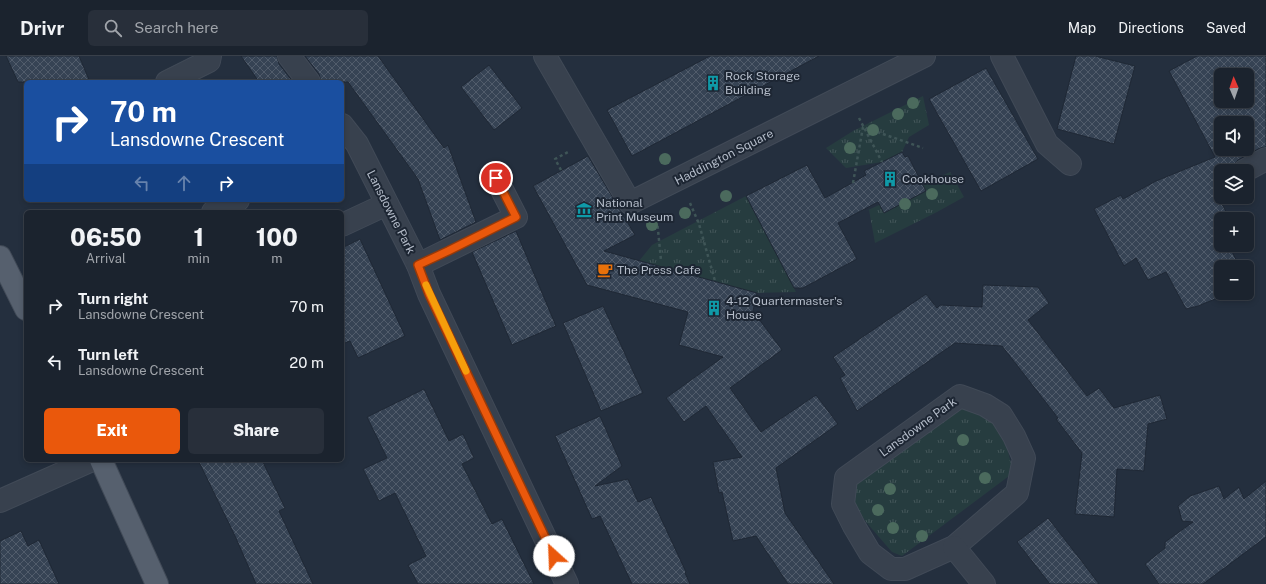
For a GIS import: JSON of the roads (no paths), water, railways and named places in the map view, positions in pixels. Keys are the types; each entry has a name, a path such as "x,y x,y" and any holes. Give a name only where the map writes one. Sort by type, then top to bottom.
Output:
{"main road":[{"path":"0,257 24,306"},
{"path":"102,462 157,584"}],"street":[{"path":"171,80 209,61 210,56"},
{"path":"289,56 307,80"},
{"name":"Haddington Square","path":"545,56 630,203 924,56"},
{"path":"1002,56 1046,144 1070,164"},
{"name":"Lansdowne Park","path":"344,131 349,147 387,204 418,265 429,294 567,584"},
{"path":"1254,166 1266,159"},
{"path":"418,265 516,217 496,178"},
{"path":"217,210 234,202"},
{"path":"344,224 387,204"},
{"name":"Lansdowne Park","path":"960,396 984,405 1001,415 1014,436 1024,458 1017,493 954,547 905,569 891,569 870,553 843,504 846,478 960,396"},
{"path":"0,501 88,462"},
{"path":"954,547 984,584"}],"place":[{"name":"Rock Storage Building","path":"713,83"},
{"name":"Cookhouse","path":"890,179"},
{"name":"National Print Museum","path":"584,210"},
{"name":"The Press Cafe","path":"605,270"},
{"name":"4-12 Quartermaster's House","path":"714,308"}]}
